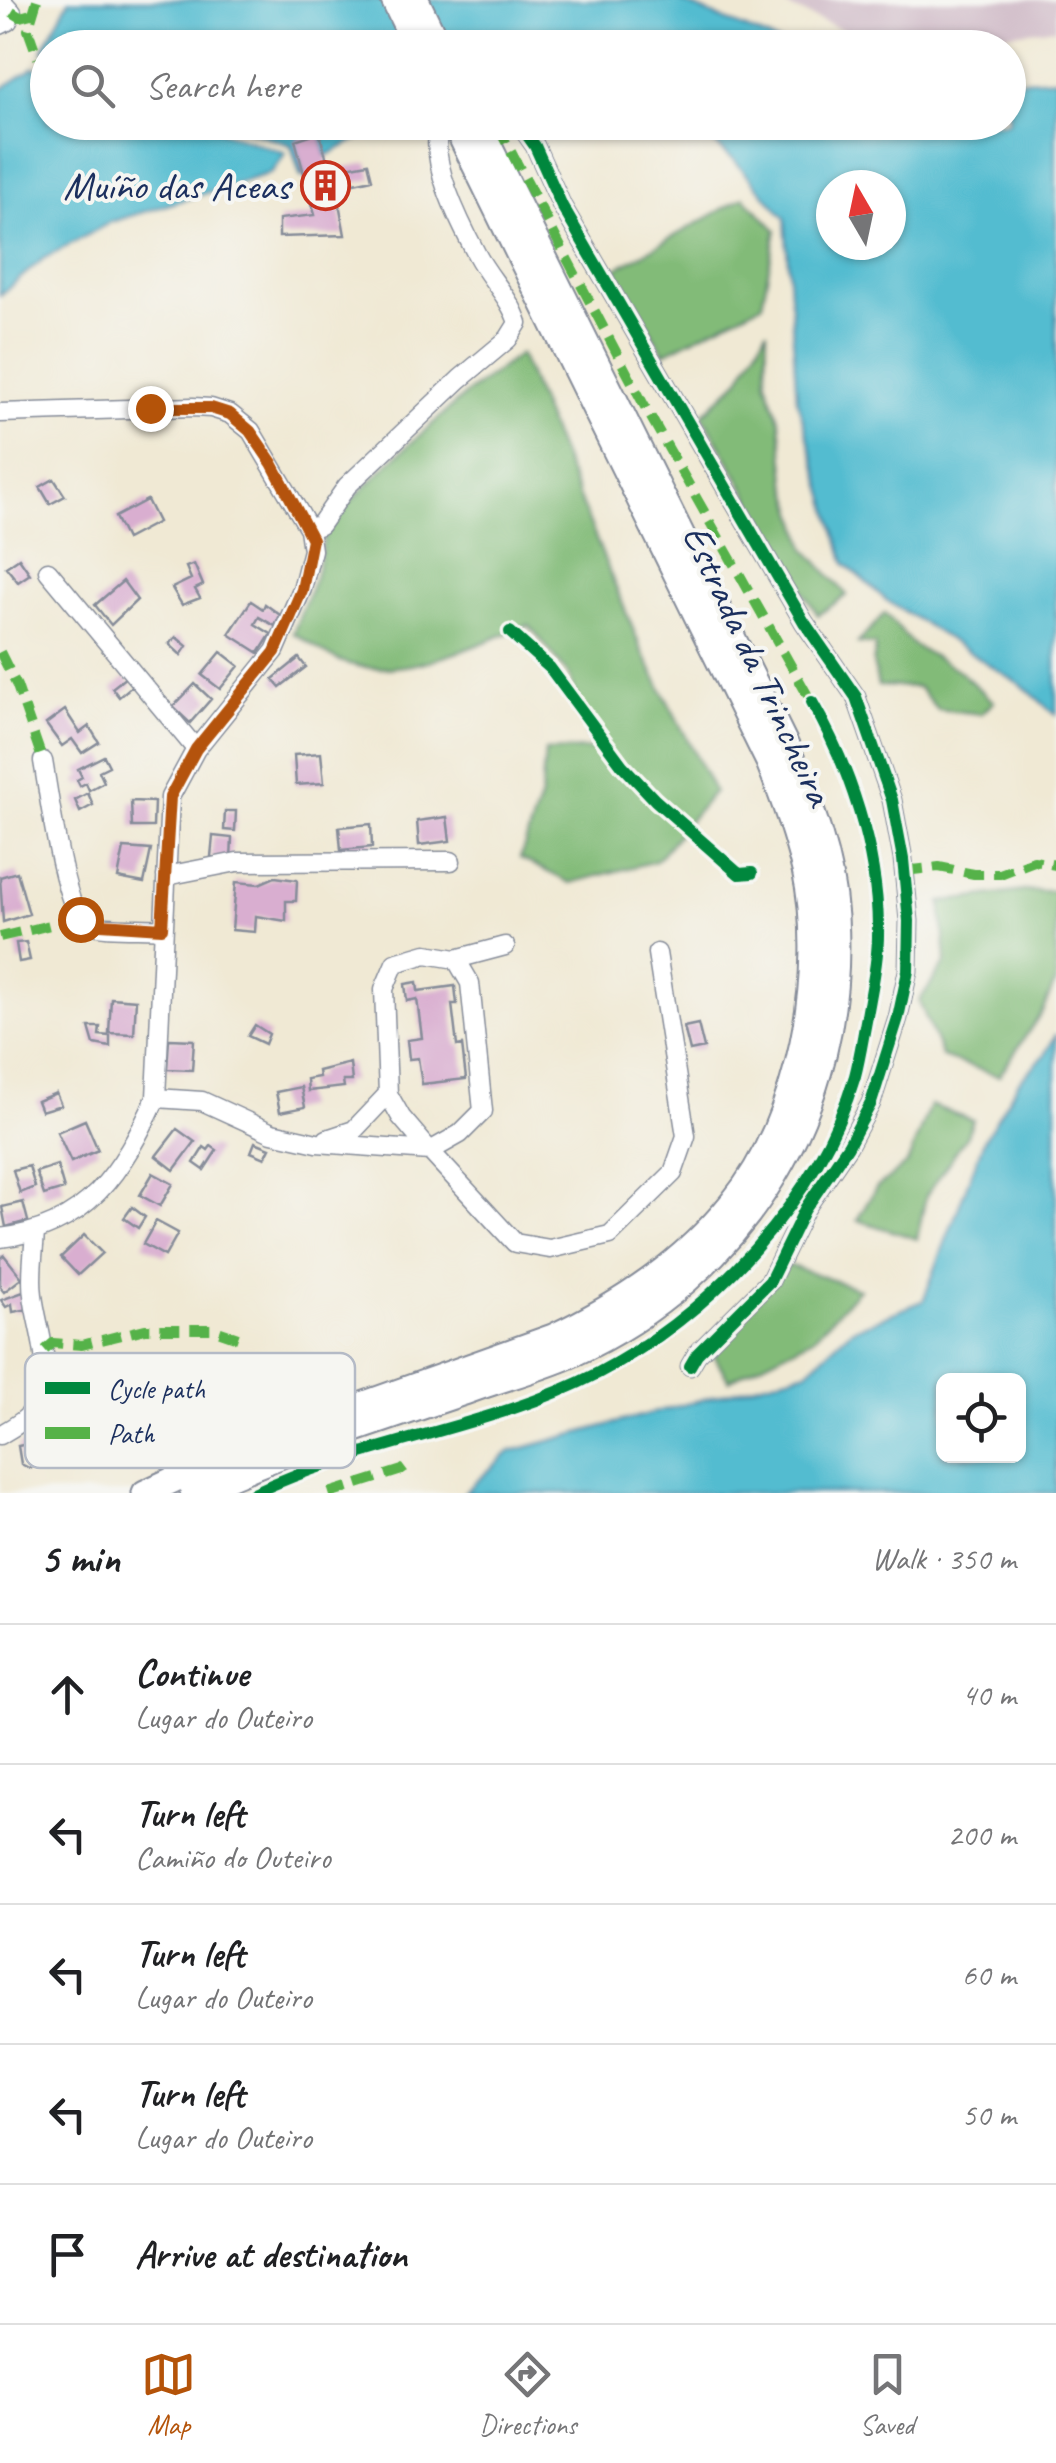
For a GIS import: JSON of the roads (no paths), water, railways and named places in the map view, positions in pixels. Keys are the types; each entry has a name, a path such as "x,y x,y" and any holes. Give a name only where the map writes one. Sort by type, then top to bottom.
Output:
{"highway":[{"path":"394,0 408,30"},
{"path":"416,0 430,30"},
{"name":"Estrada da Trincheira","path":"355,1408 553,1338 603,1314 676,1261 734,1201 771,1135 803,1049 812,980 806,873 769,762 465,140"},
{"name":"Estrada da Trincheira","path":"355,1430 568,1356 619,1330 692,1277 751,1212 800,1130 826,1051 835,980 834,916 826,861 788,750 465,140"},
{"name":"Estrada da Trincheira","path":"145,1493 198,1468"},
{"name":"Estrada da Trincheira","path":"193,1493 246,1468"}],"street":[{"path":"308,529 320,525 347,486 508,339 518,323 478,256 438,166 436,140"},
{"path":"531,140 562,206 786,591 856,697 892,800 903,859 910,921 908,970 898,1018 871,1104 805,1209 770,1281 697,1354 690,1366"},
{"path":"0,413 192,406 230,414 262,447 308,529 312,550 302,590 275,652 196,749 170,797 156,1098 114,1176 74,1214 35,1232 0,1238"},
{"path":"48,571 196,749"},
{"path":"43,760 68,891 76,914 86,923 162,928"},
{"path":"166,876 237,862 450,861"},
{"path":"505,946 456,960 426,954 395,963 384,989 388,1094 430,1152 514,1243 550,1250 610,1235 673,1173 686,1136 657,953"},
{"path":"156,1098 202,1100 272,1133 317,1142 430,1152 460,1134 483,1111 470,983 456,960"},
{"path":"317,1142 354,1130 388,1094"},
{"path":"35,1232 32,1292 45,1353"},
{"path":"0,1435 25,1418"}],"water":[{"path":"69,0 677,0 748,30 53,30"},
{"path":"30,70 30,140 248,140 286,153 271,173 111,222 43,259 0,295 0,90"},
{"path":"1056,78 1056,715 1023,686 886,600 845,564 797,400 785,218 734,160 710,140 1026,140 1026,80"},
{"path":"276,140 296,140 304,176 301,177 291,145"},
{"path":"321,140 356,140 326,156"},
{"path":"1056,1034 1056,1493 464,1493 509,1452 807,1371 851,1330 923,1301 984,1140 1019,1081 1045,1055"}],"place":[{"name":"Muíño das Aceas","path":"325,186"}]}
